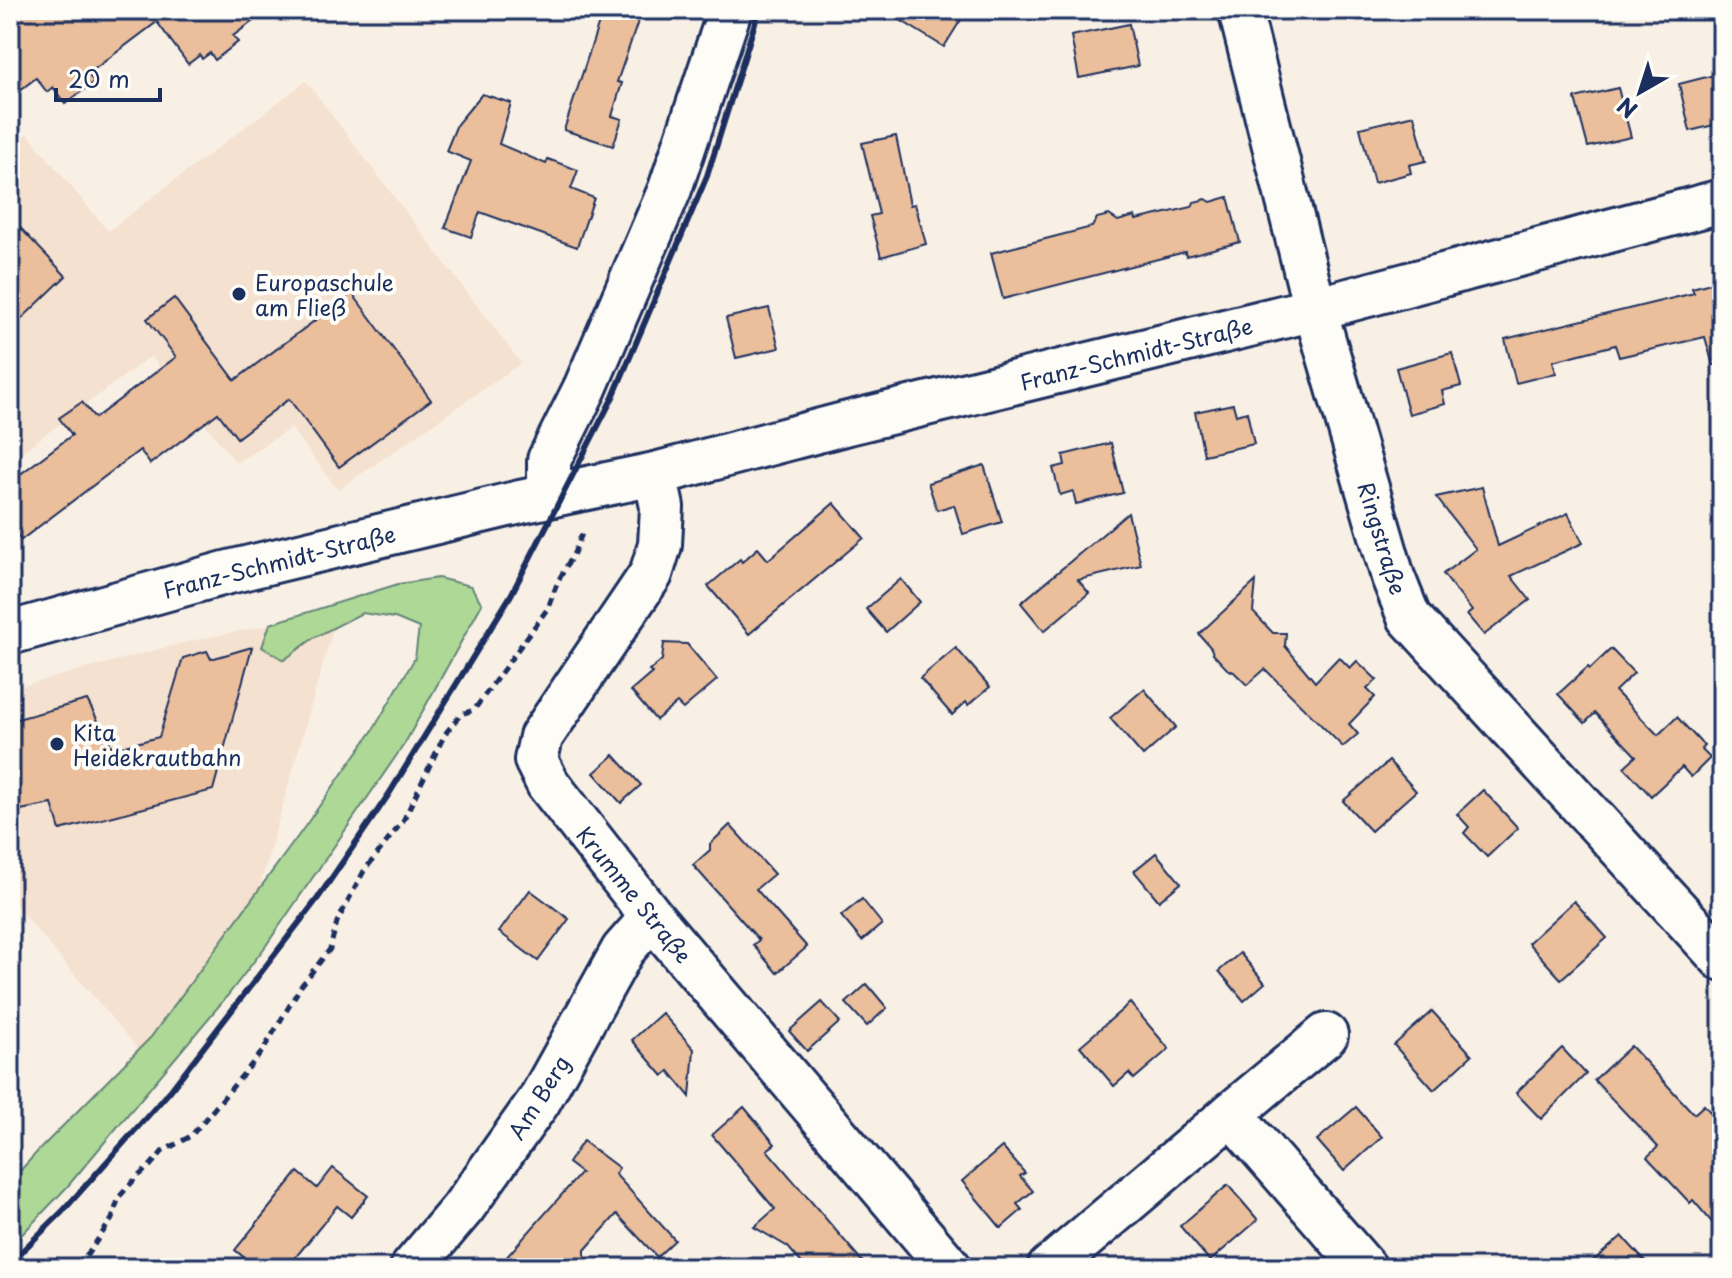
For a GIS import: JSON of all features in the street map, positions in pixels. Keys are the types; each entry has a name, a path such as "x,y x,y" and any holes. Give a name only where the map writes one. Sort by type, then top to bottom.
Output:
{"street":[{"path":"549,496 549,460 585,388 670,189 730,10"},
{"name":"Ringstraße","path":"1240,10 1315,309 1393,577 1409,617 1722,959"},
{"name":"Franz-Schmidt-Straße","path":"10,633 225,573 655,474 844,424 1315,309 1722,201"},
{"name":"Krumme Straße","path":"655,474 662,507 660,545 651,574 541,737 536,760 548,784 652,917 950,1268"},
{"name":"Am Berg","path":"412,1268 463,1208 539,1101 623,950 652,917"},
{"path":"1049,1268 1326,1035"},
{"path":"1231,1114 1365,1268"}],"path":[{"path":"78,1268 112,1219 119,1197 163,1151 191,1136 262,1052 301,986 330,949 337,922 364,871 403,821 445,734 461,714 474,710 548,608 585,528"}],"shaded area":[{"name":"Europaschule am Fließ","path":"306,81 521,363 338,490 291,428 236,463 151,356 10,461 10,149 27,133 108,231"},
{"path":"338,611 259,889 172,1018 138,1049 10,899 10,689 186,642"}],"green space":[{"path":"438,578 471,586 482,604 405,743 265,947 228,995 67,1187 10,1247 10,1182 151,1037 373,730 415,658 419,628 395,618 362,613 315,637 284,660 262,647 270,624 398,584"}],"building":[{"path":"10,10 268,10 233,36 238,42 215,60 210,53 202,59 200,55 188,64 157,22 88,74 94,82 65,104 53,87 47,92 36,78 10,98"},
{"path":"603,10 642,10 617,82 622,83 612,116 622,119 613,146 564,130"},
{"path":"884,10 967,10 944,47"},
{"path":"1129,24 1138,66 1079,78 1071,36"},
{"path":"1722,73 1722,123 1690,131 1679,84"},
{"path":"1618,88 1631,137 1588,147 1575,98"},
{"path":"482,94 511,103 499,144 546,164 548,159 578,170 571,189 594,198 577,247 480,212 471,237 445,228 471,161 446,151 457,124"},
{"path":"1414,115 1426,161 1409,165 1411,173 1374,183 1360,128"},
{"path":"896,136 910,205 915,204 926,244 881,257 870,216 879,214 862,143"},
{"path":"1228,197 1240,242 1186,256 1185,252 1003,299 991,253 1092,227 1097,218 1109,215 1118,221 1135,216 1136,220 1192,207 1194,202 1206,199 1211,202"},
{"path":"10,217 66,276 10,330"},
{"path":"1722,280 1722,364 1713,365 1705,337 1619,357 1615,345 1553,361 1556,373 1516,383 1505,339 1694,293 1692,288"},
{"path":"352,293 431,400 339,467 289,399 237,438 218,413 150,464 140,450 21,540 10,526 10,482 72,435 59,418 82,402 95,418 176,357 147,319 174,298 235,380"},
{"path":"769,308 779,348 736,358 726,318"},
{"path":"1452,353 1461,386 1442,391 1445,404 1409,414 1396,368"},
{"path":"1233,404 1236,415 1247,412 1254,444 1204,455 1195,412"},
{"path":"1111,443 1123,493 1076,504 1073,491 1060,495 1053,468 1065,465 1063,455"},
{"path":"984,465 1002,522 963,534 954,505 937,510 928,483"},
{"path":"1482,487 1498,546 1568,513 1583,543 1511,576 1530,600 1484,635 1467,615 1472,611 1443,574 1476,549 1436,497"},
{"path":"834,503 864,538 749,634 708,586 758,548 768,560"},
{"path":"1128,513 1141,565 1078,580 1089,593 1044,631 1021,603"},
{"path":"901,579 920,602 886,632 866,609"},
{"path":"1256,581 1253,612 1273,633 1286,633 1285,646 1315,682 1339,657 1350,668 1357,661 1377,680 1367,689 1375,697 1349,724 1358,734 1343,747 1265,669 1247,685 1227,669 1199,634"},
{"path":"664,643 687,644 717,680 683,709 677,703 656,720 631,691 662,660"},
{"name":"Kita Heidekrautbahn","path":"252,647 213,790 60,830 52,804 10,812 10,721 87,700 113,749 159,737 183,658 207,651 211,659"},
{"path":"956,648 990,687 952,715 920,678"},
{"path":"1611,649 1634,673 1615,691 1658,735 1677,717 1704,746 1701,749 1710,758 1691,777 1682,767 1651,796 1624,767 1636,756 1595,713 1585,723 1558,694"},
{"path":"1144,689 1176,727 1143,756 1110,718"},
{"path":"614,755 641,785 621,803 594,773"},
{"path":"1389,761 1416,791 1371,831 1343,801"},
{"path":"1483,790 1518,828 1487,857 1464,833 1469,827 1457,814"},
{"path":"730,825 774,874 756,889 807,947 777,973 753,945 759,940 693,865"},
{"path":"1156,853 1181,883 1159,901 1134,871"},
{"path":"530,890 569,919 538,961 499,932"},
{"path":"862,899 882,924 862,941 841,916"},
{"path":"1574,901 1607,938 1561,979 1528,943"},
{"path":"1240,953 1265,983 1244,1001 1219,971"},
{"path":"867,984 887,1008 867,1026 846,1003"},
{"path":"822,1002 840,1022 807,1051 789,1031"},
{"path":"1130,1003 1169,1049 1134,1079 1129,1073 1114,1086 1080,1046"},
{"path":"1432,1011 1472,1055 1434,1090 1394,1045"},
{"path":"662,1013 694,1049 690,1097 669,1071 663,1076 632,1040"},
{"path":"1631,1046 1694,1114 1704,1105 1722,1125 1722,1234 1693,1200 1690,1203 1647,1157 1658,1147 1594,1080"},
{"path":"1562,1048 1586,1074 1541,1119 1516,1093"},
{"path":"744,1107 775,1144 767,1150 868,1268 806,1268 788,1247 754,1227 775,1209 712,1135"},
{"path":"1356,1107 1382,1137 1344,1171 1317,1140"},
{"path":"583,1141 619,1168 615,1174 675,1240 657,1257 617,1214 585,1250 585,1263 571,1264 568,1268 497,1268 581,1173 568,1163"},
{"path":"1002,1147 1025,1173 1020,1176 1033,1191 1017,1204 1022,1210 1001,1228 962,1181"},
{"path":"333,1168 368,1196 351,1217 337,1206 287,1268 257,1268 235,1250 298,1172 317,1188"},
{"path":"1228,1185 1258,1220 1210,1261 1180,1226"},
{"path":"1622,1236 1651,1268 1585,1268"}],"railway":[{"path":"10,1263 62,1212 170,1091 318,898 389,794 511,595 613,397 707,176 759,10"}],"place":[{"name":"Europaschule am Fließ","path":"239,294"},
{"name":"Kita Heidekrautbahn","path":"57,744"}]}
